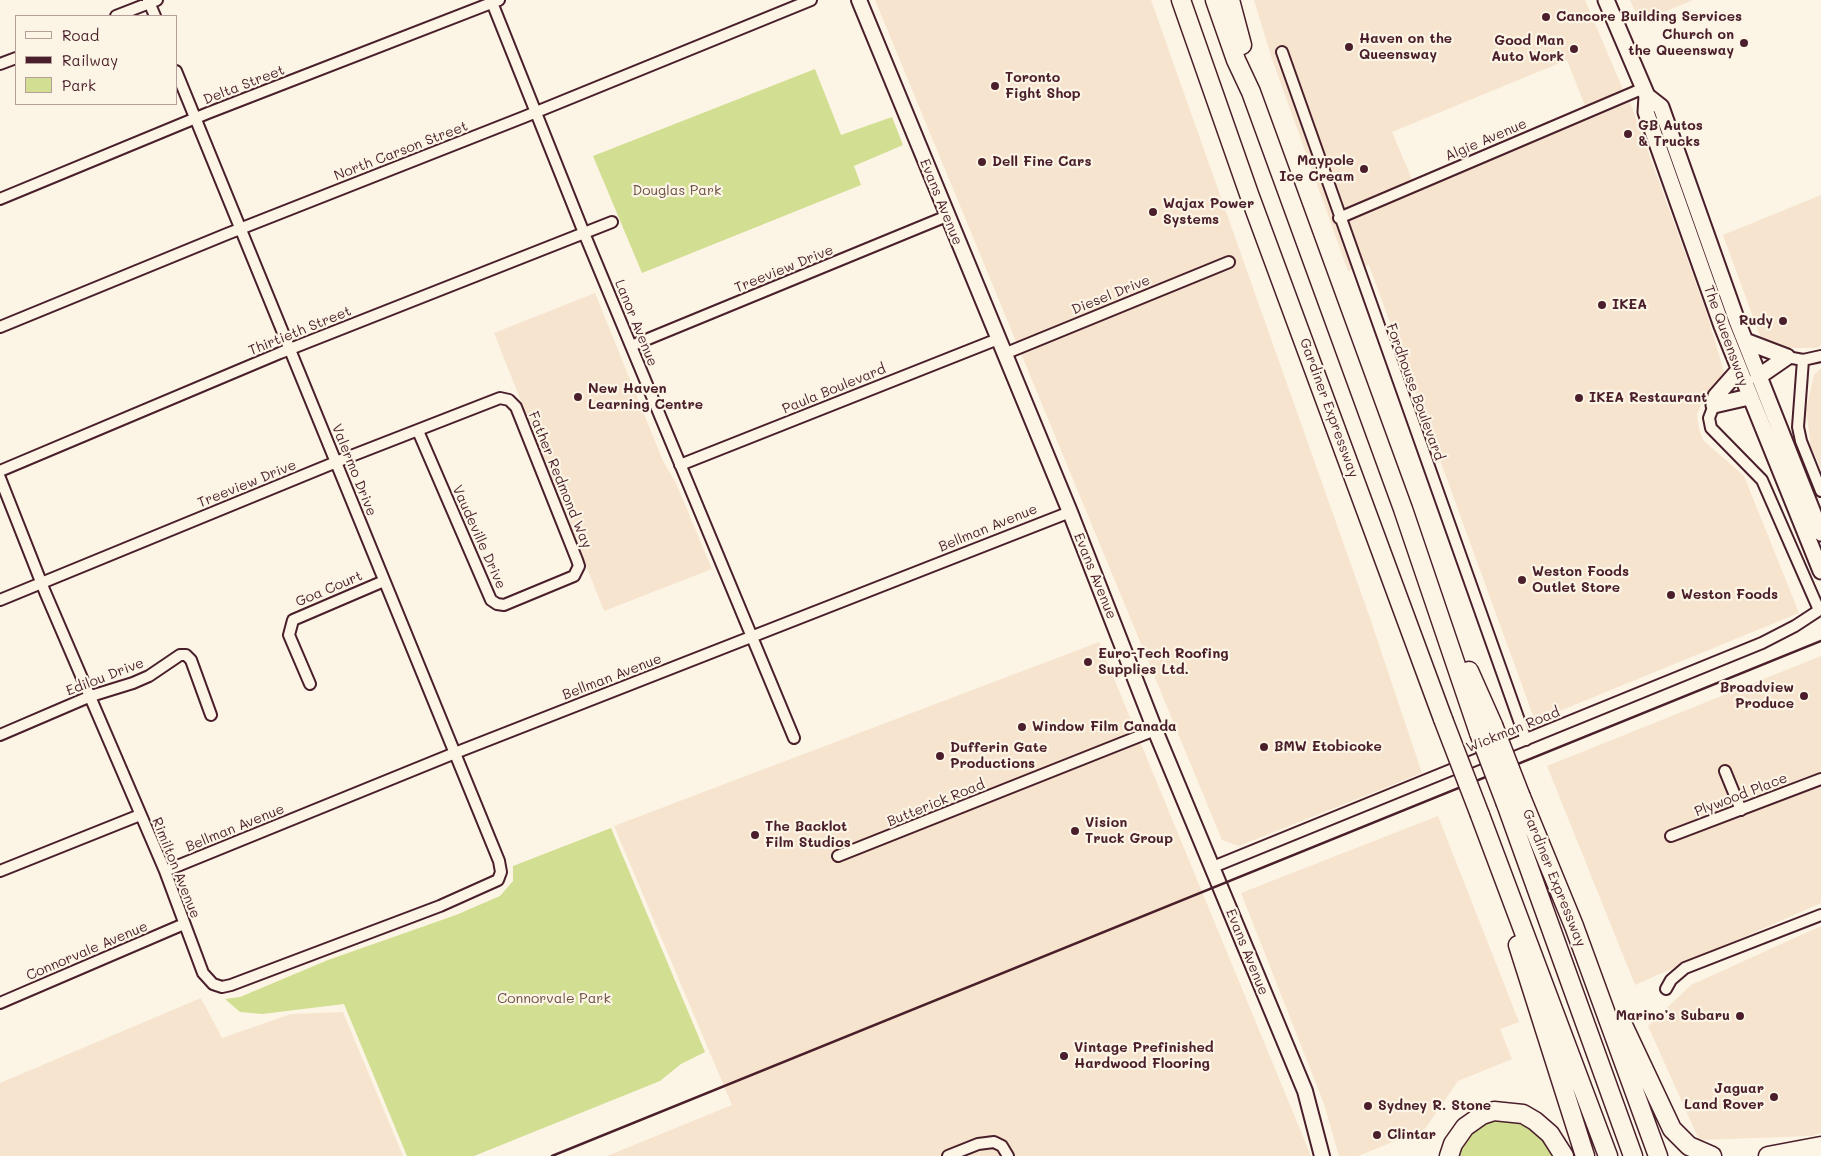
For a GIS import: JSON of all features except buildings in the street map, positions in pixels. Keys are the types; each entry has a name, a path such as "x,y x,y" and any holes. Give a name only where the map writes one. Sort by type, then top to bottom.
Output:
{"highway":[{"name":"Gardiner Expressway","path":"1180,0 1249,194 1443,719 1608,1156"},
{"name":"Gardiner Expressway","path":"1215,0 1236,60 1251,92 1437,606 1513,800 1633,1156"},
{"path":"1230,0 1251,92"},
{"name":"Gardiner Expressway","path":"1513,800 1574,926 1658,1156"},
{"name":"Gardiner Expressway","path":"1480,815 1525,970 1585,1156"},
{"path":"1574,926 1672,1129 1689,1146 1712,1156"},
{"path":"1449,1156 1453,1144 1465,1127 1482,1115 1494,1111 1523,1114 1535,1121 1550,1134 1564,1156"},
{"path":"1768,1156 1821,1146"}],"main road":[{"name":"Evans Avenue","path":"859,0 1070,512 1155,730 1305,1091 1322,1156"},
{"name":"The Queensway","path":"1606,0 1645,92 1646,112 1749,397 1804,512 1821,533"},
{"name":"The Queensway","path":"1645,92 1661,107 1758,377 1804,512 1821,571"},
{"path":"1745,341 1788,357"},
{"path":"1758,377 1788,357"},
{"path":"1739,370 1716,396 1714,404 1749,397"}],"street":[{"name":"North Carson Street","path":"0,327 811,0"},
{"path":"118,15 152,1 155,15"},
{"name":"Lanor Avenue","path":"494,1 584,233 794,738"},
{"name":"Delta Street","path":"0,198 494,1"},
{"name":"Fordhouse Boulevard","path":"1282,52 1339,218 1526,740"},
{"path":"0,64 15,58"},
{"name":"Valermo Drive","path":"178,76 499,861 501,872 498,880"},
{"name":"Algie Avenue","path":"1339,218 1645,92"},
{"name":"Treeview Drive","path":"631,346 947,216"},
{"name":"Thirtieth Street","path":"0,471 290,350 612,222"},
{"name":"Diesel Drive","path":"1004,354 1229,262"},
{"name":"Paula Boulevard","path":"680,465 998,339"},
{"path":"1788,357 1803,360 1821,356"},
{"path":"1803,360 1798,427 1801,441 1821,490"},
{"name":"Treeview Drive","path":"0,600 335,462 496,399 505,398"},
{"name":"Father Redmond Way","path":"505,398 516,407 577,560 579,566 574,576"},
{"name":"Wickman Road","path":"1213,867 1762,643 1795,626 1820,610 1762,480 1711,428 1709,418 1714,404"},
{"name":"Vaudeville Drive","path":"418,431 491,600 497,604 504,605 574,576"},
{"name":"Rimilton Avenue","path":"0,478 42,583 164,871 203,973 213,984 225,987 440,906 498,880"},
{"name":"Bellman Avenue","path":"164,871 455,753 1070,512"},
{"name":"Goa Court","path":"310,684 289,635 293,620 384,581"},
{"name":"Edilou Drive","path":"0,735 91,696 133,683 149,676 173,659 186,655 191,660 211,715"},
{"name":"Butterick Road","path":"838,856 1155,730"},
{"path":"1725,771 1741,810"},
{"name":"Plywood Place","path":"1670,836 1821,779"},
{"path":"0,871 140,815"},
{"path":"1666,989 1672,980 1685,968 1821,915"},
{"name":"Connorvale Avenue","path":"0,1003 184,924"},
{"path":"948,1156 978,1144 994,1142 1002,1146 1008,1156"}],"shaded area":[{"path":"875,0 1151,0 1371,621 1422,773 1239,846 1222,840"},
{"path":"1254,0 1585,0 1625,94 1587,111 1567,60 1392,132 1417,191 1630,102 1706,311 1725,375 1702,403 1697,414 1699,429 1703,440 1744,476 1799,613 1535,721 1369,265 1348,271 1271,56"},
{"path":"1630,0 1693,0 1640,22"},
{"path":"1821,195 1821,346 1816,348 1785,348 1769,345 1761,339 1723,235"},
{"name":"New Haven Learning Centre","path":"595,293 663,461 676,483 712,569 604,611 494,333"},
{"path":"1821,368 1821,469 1811,447 1806,410 1814,375"},
{"path":"1099,642 1311,1156 607,1156 732,1105 614,826"},
{"path":"1821,656 1821,903 1635,985 1547,766"},
{"path":"1438,816 1519,1022 1500,1029 1512,1059 1458,1081 1425,1129 1358,1156 1339,1156 1324,1104 1241,893"},
{"path":"1821,926 1821,1133 1812,1136 1699,1140 1648,1026 1691,985"},
{"path":"201,998 222,1038 291,1014 343,1012 403,1156 0,1156 0,1083"}],"green space":[{"name":"Douglas Park","path":"815,69 841,135 892,117 903,145 854,166 861,185 642,273 593,156"},
{"name":"Connorvale Park","path":"611,828 705,1052 681,1064 660,1081 474,1156 407,1156 344,1004 262,1014 240,1012 225,999 240,997 328,960 456,915 500,896 513,881 513,866"},
{"path":"1499,1114 1534,1125 1559,1156 1456,1156 1469,1128"}],"railway":[{"path":"552,1156 1821,641"}],"place":[{"name":"Cancore Building Services","path":"1546,17"},
{"name":"Church on the Queensway","path":"1744,43"},
{"name":"Haven on the Queensway","path":"1349,47"},
{"name":"Good Man Auto Work","path":"1574,49"},
{"name":"Toronto Fight Shop","path":"995,86"},
{"name":"GB Autos & Trucks","path":"1628,134"},
{"name":"Dell Fine Cars","path":"982,162"},
{"name":"Maypole Ice Cream","path":"1364,169"},
{"name":"Wajax Power Systems","path":"1153,212"},
{"name":"IKEA","path":"1602,305"},
{"name":"Rudy","path":"1783,321"},
{"name":"New Haven Learning Centre","path":"578,397"},
{"name":"IKEA Restaurant","path":"1579,398"},
{"name":"Weston Foods Outlet Store","path":"1522,580"},
{"name":"Weston Foods","path":"1671,595"},
{"name":"Euro-Tech Roofing Supplies Ltd.","path":"1088,662"},
{"name":"Broadview Produce","path":"1804,696"},
{"name":"Window Film Canada","path":"1022,727"},
{"name":"BMW Etobicoke","path":"1264,747"},
{"name":"Dufferin Gate Productions","path":"940,756"},
{"name":"Vision Truck Group","path":"1075,831"},
{"name":"The Backlot Film Studios","path":"755,835"},
{"name":"Marino’s Subaru","path":"1740,1016"},
{"name":"Vintage Prefinished Hardwood Flooring","path":"1064,1056"},
{"name":"Jaguar Land Rover","path":"1774,1097"},
{"name":"Sydney R. Stone","path":"1368,1106"},
{"name":"Clintar","path":"1377,1135"}]}
